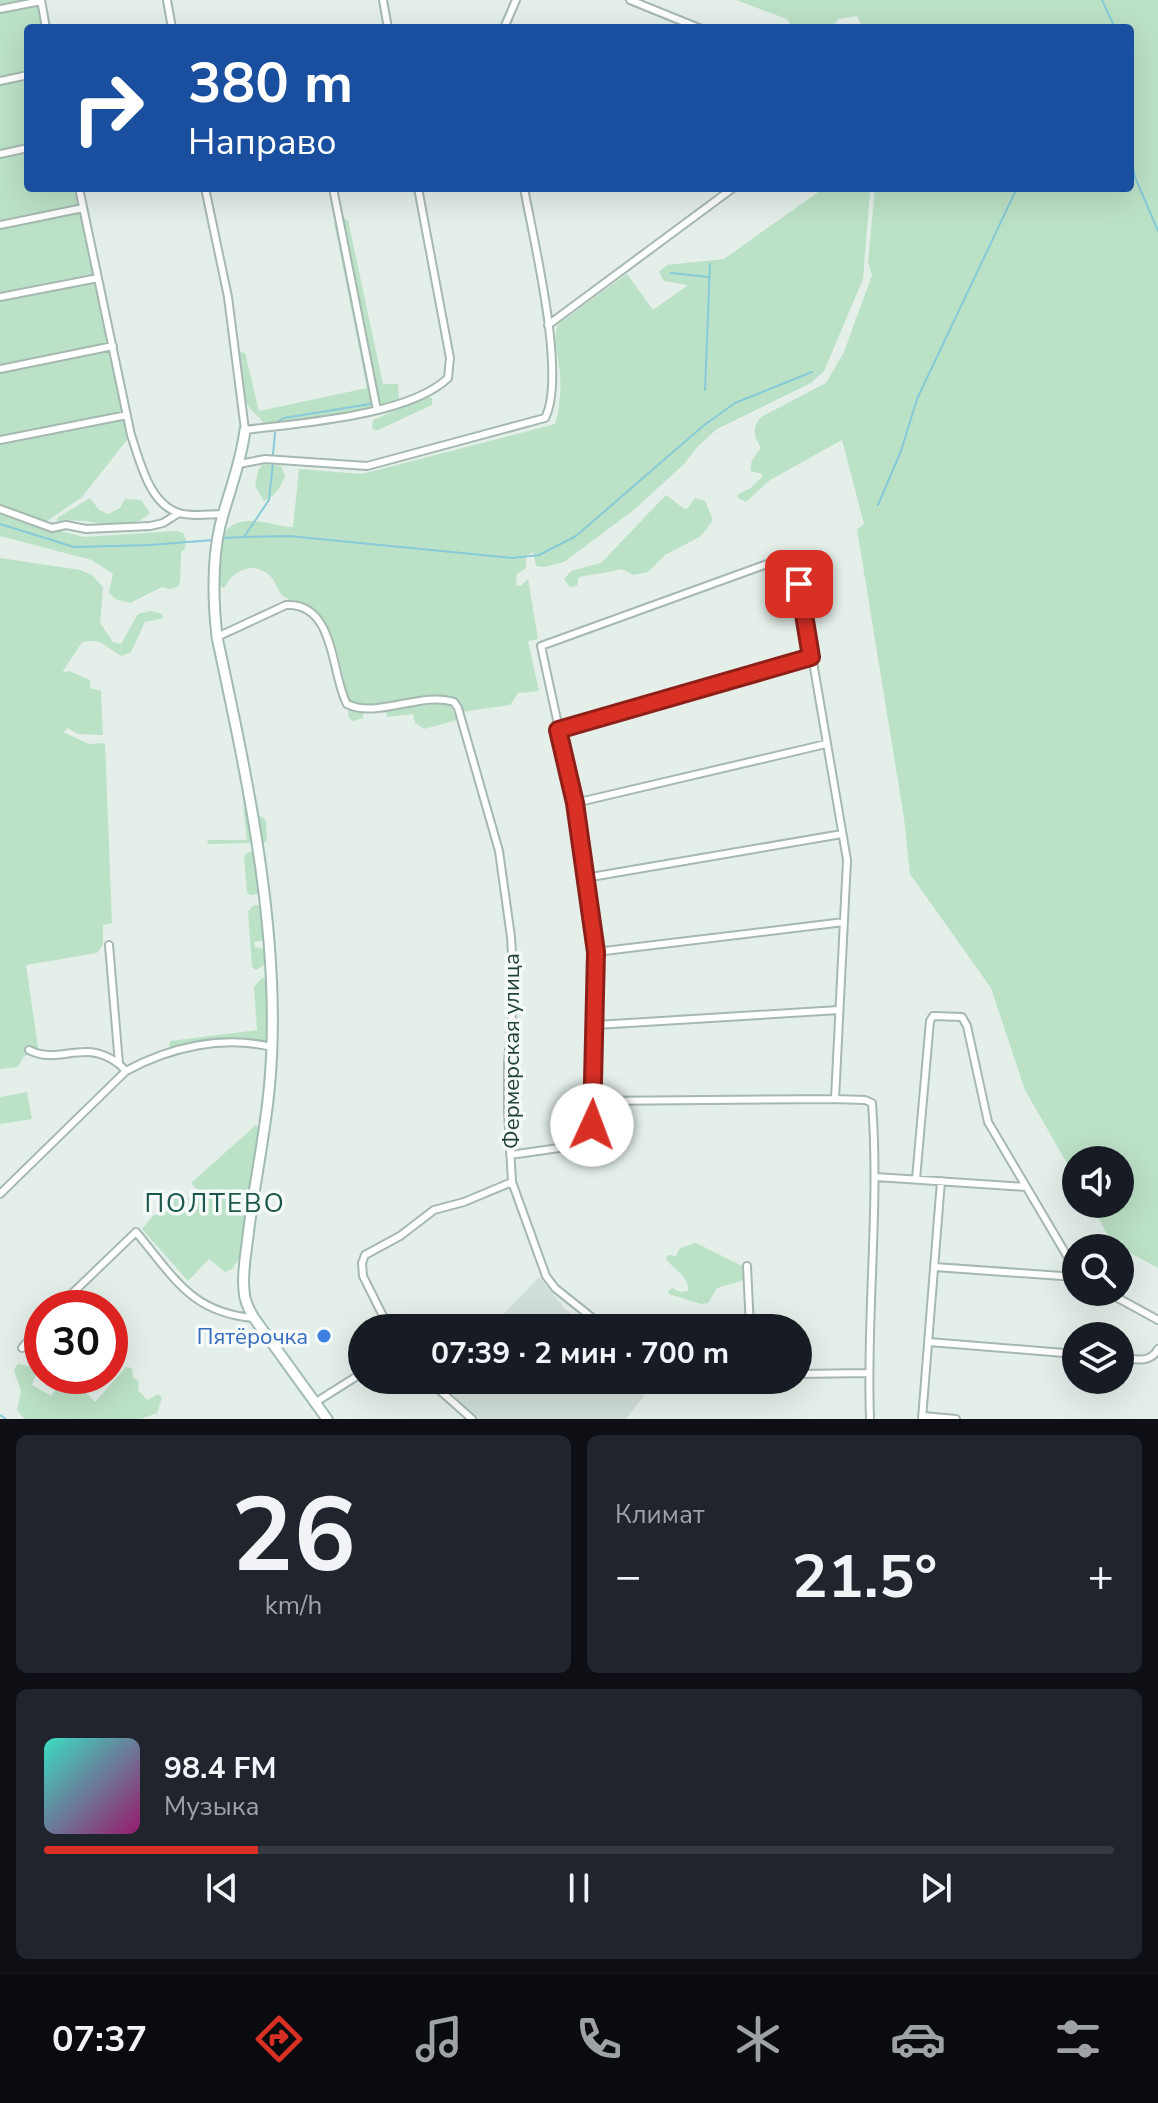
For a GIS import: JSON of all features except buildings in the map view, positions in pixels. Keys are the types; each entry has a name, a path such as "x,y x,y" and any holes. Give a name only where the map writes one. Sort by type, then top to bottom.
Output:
{"street":[{"path":"167,0 171,24"},
{"path":"383,0 387,24"},
{"path":"506,24 516,0"},
{"path":"630,0 689,24"},
{"path":"0,9 41,1 45,24"},
{"path":"0,81 24,76"},
{"path":"0,154 24,149"},
{"path":"80,192 127,415 142,468 166,505 179,513 223,514"},
{"path":"206,192 228,297 245,430 239,464 223,514 216,569 217,637 243,757 269,947 272,1047 244,1265 244,1295 254,1318 327,1419"},
{"path":"334,192 377,410"},
{"path":"245,430 297,425 377,410 441,385 448,378 451,369 419,192"},
{"path":"239,464 265,459 367,466 545,418 550,403 552,356 525,192"},
{"path":"548,325 728,192"},
{"path":"0,225 83,208"},
{"path":"0,297 98,278"},
{"path":"0,369 113,346"},
{"path":"0,440 127,415"},
{"path":"0,509 52,528 66,525 86,529 150,526 163,523 179,513"},
{"path":"510,1155 587,1144 592,1136 596,952 575,803 541,646 788,555 795,557 848,868 835,1099"},
{"name":"Фермерская улица","path":"217,637 293,604 312,615 325,633 347,704 363,708 440,699 454,702 458,708 499,851 511,937 514,988 508,1064 512,1182 546,1276 555,1288 588,1314"},
{"path":"558,730 811,657"},
{"path":"575,803 826,744"},
{"path":"585,878 842,834"},
{"path":"596,952 844,922"},
{"path":"109,945 119,1064"},
{"path":"596,1025 839,1010"},
{"path":"916,1179 930,1021 933,1016 962,1017 967,1026 988,1122 1062,1250"},
{"path":"0,1194 126,1071 164,1053 185,1048 228,1041 272,1047"},
{"path":"29,1050 46,1056 92,1051 103,1054 126,1071"},
{"path":"593,1101 835,1099 872,1103 876,1177 868,1373 870,1419"},
{"path":"876,1177 1026,1187"},
{"path":"941,1181 922,1418 956,1419"},
{"path":"382,1314 363,1276 365,1255 400,1236 434,1210 464,1202 512,1182"},
{"path":"76,1290 136,1232 188,1293 207,1308 230,1316 254,1318"},
{"path":"747,1266 749,1314"},
{"path":"935,1267 1062,1273"},
{"path":"1132,1306 1158,1320"},
{"path":"929,1342 1062,1353"},
{"path":"1134,1359 1147,1360 1154,1357 1158,1349"},
{"path":"812,1374 868,1373"},
{"path":"316,1402 348,1382"},
{"path":"444,1394 472,1419"}],"shaded area":[{"path":"539,1277 571,1314 503,1314"},
{"path":"453,1394 645,1394 626,1419 477,1419"}],"green space":[{"path":"0,0 41,0 45,24 24,24 24,192 80,192 131,435 82,497 40,526 84,537 183,533 186,540 185,549 181,552 180,582 177,587 162,587 130,603 115,599 109,592 113,574 92,560 0,536"},
{"path":"736,0 1158,0 1158,1268 1134,1255 1134,1234 1107,1234 1099,1218 1134,1218 1134,1146 1062,1146 1062,1155 1025,1090 991,988 910,874 904,818 857,529 864,524 842,440 770,480 746,502 737,495 751,488 762,477 762,474 751,471 753,458 761,448 755,432 761,417 826,383 844,352 872,275 868,262 875,192 1134,192 1134,24 861,24 857,16 838,19 835,24 790,24 787,19"},
{"path":"818,192 870,192 863,279 824,371 811,383 717,429 635,509 564,562 536,566 533,552 526,556 526,568 517,574 516,585 521,586 528,579 538,639 528,641 539,691 518,693 510,705 461,712 455,699 418,696 420,706 450,705 457,720 424,729 415,723 413,714 387,717 384,703 364,706 363,718 353,721 349,718 337,651 321,617 283,596 271,577 256,568 238,572 224,588 219,586 220,549 227,530 246,521 293,527 299,469 362,474 555,424 560,393 556,342 558,324 627,274 653,310 688,285 664,281 659,272 667,265 724,259"},
{"path":"340,218 348,220 383,384 398,384 399,400 333,418 266,426 249,407 244,396 241,352 245,353 259,411 367,388 334,223"},
{"path":"427,397 432,398 432,405 378,430 372,429 373,420"},
{"path":"262,465 281,466 285,475 278,490 264,501 255,486 258,471"},
{"path":"666,495 687,509 695,498 705,501 713,520 701,536 665,555 648,572 633,575 622,569 584,576 579,577 577,586 570,587 564,579 571,571 601,563"},
{"path":"90,498 99,510 108,514 120,508 125,499 141,500 150,513 128,524 57,523 57,518"},
{"path":"0,558 80,570 92,575 103,587 100,623 113,642 121,644 138,614 151,611 162,614 163,618 145,622 131,652 122,656 100,643 82,642 62,673 69,671 90,680 90,688 101,691 103,735 78,734 68,728 63,732 89,744 105,743 112,923 103,925 103,945 97,953 26,965 39,1054 24,1056 18,1067 0,1069"},
{"path":"242,797 244,808 266,820 265,857 256,859 259,882 256,887 269,893 273,942 254,942 255,947 274,951 267,963 256,970 252,967 248,911 263,901 260,894 250,895 247,892 244,857 248,852 257,851 255,843 207,844 208,840 247,840"},
{"path":"267,977 269,1041 228,1039 169,1048 170,1041 257,1030 254,987"},
{"path":"27,1092 32,1119 0,1124 0,1097"},
{"path":"256,1125 260,1130 242,1254 232,1269 225,1272 209,1259 188,1281 142,1229 181,1193 188,1199 198,1190 191,1183"},
{"path":"696,1243 744,1267 744,1280 717,1288 708,1303 701,1304 669,1294 668,1291 672,1288 688,1291 688,1286 666,1259 668,1255 676,1256 680,1248"},
{"path":"18,1364 24,1365 24,1394 87,1394 95,1402 102,1394 128,1394 128,1367 132,1368 133,1377 139,1382 138,1390 147,1400 158,1394 162,1398 157,1413 141,1419 24,1419 17,1410 21,1391 14,1370"}],"waterway":[{"path":"1102,0 1113,24"},
{"path":"1134,172 1158,231"},
{"path":"878,505 901,451 917,399 1015,192"},
{"path":"705,390 710,264"},
{"path":"671,273 709,277"},
{"path":"244,537 289,536 512,558 539,555 576,536 703,426 735,403 812,372"},
{"path":"277,422 284,418 370,404"},
{"path":"273,454 275,433"},
{"path":"223,538 244,537 269,500 273,463"},
{"path":"0,524 74,547 213,540"},
{"path":"0,1415 6,1419"}],"place":[{"name":"Пятёрочка","path":"324,1336"}],"district":[{"name":"ПОЛТЕВО","path":"215,1203"}],"route":[{"path":"592,1125 596,952 575,803 558,730 811,657 799,584"}]}
